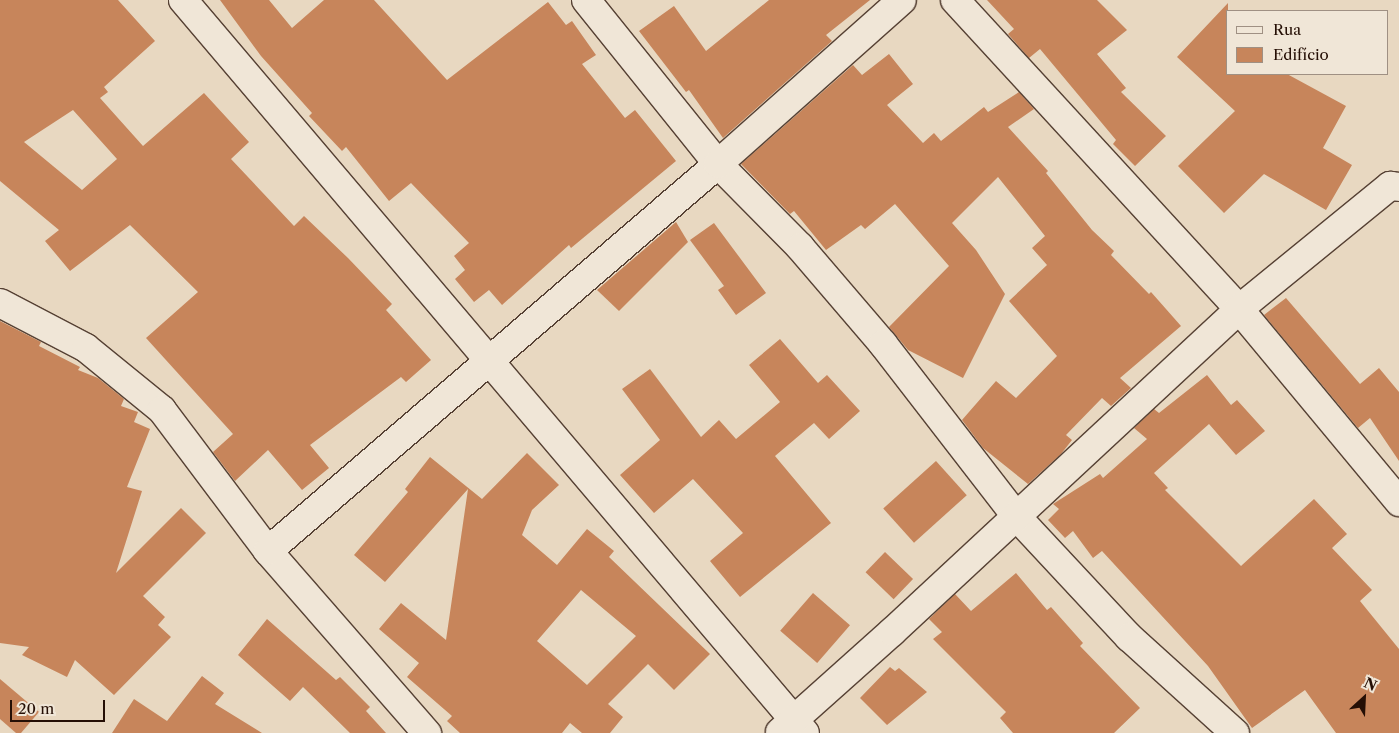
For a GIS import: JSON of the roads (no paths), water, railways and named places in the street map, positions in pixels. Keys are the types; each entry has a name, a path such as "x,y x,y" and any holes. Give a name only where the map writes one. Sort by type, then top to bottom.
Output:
{"street":[{"path":"183,0 793,729 1016,516 1239,309 1390,186 1399,187"},
{"path":"586,0 718,164 800,247 883,344 1016,516 1129,637 1235,733"},
{"path":"268,551 486,360 718,164 902,0"},
{"path":"955,0 1239,309 1399,502"},
{"path":"0,303 86,348 162,410 268,551 427,733"}]}
